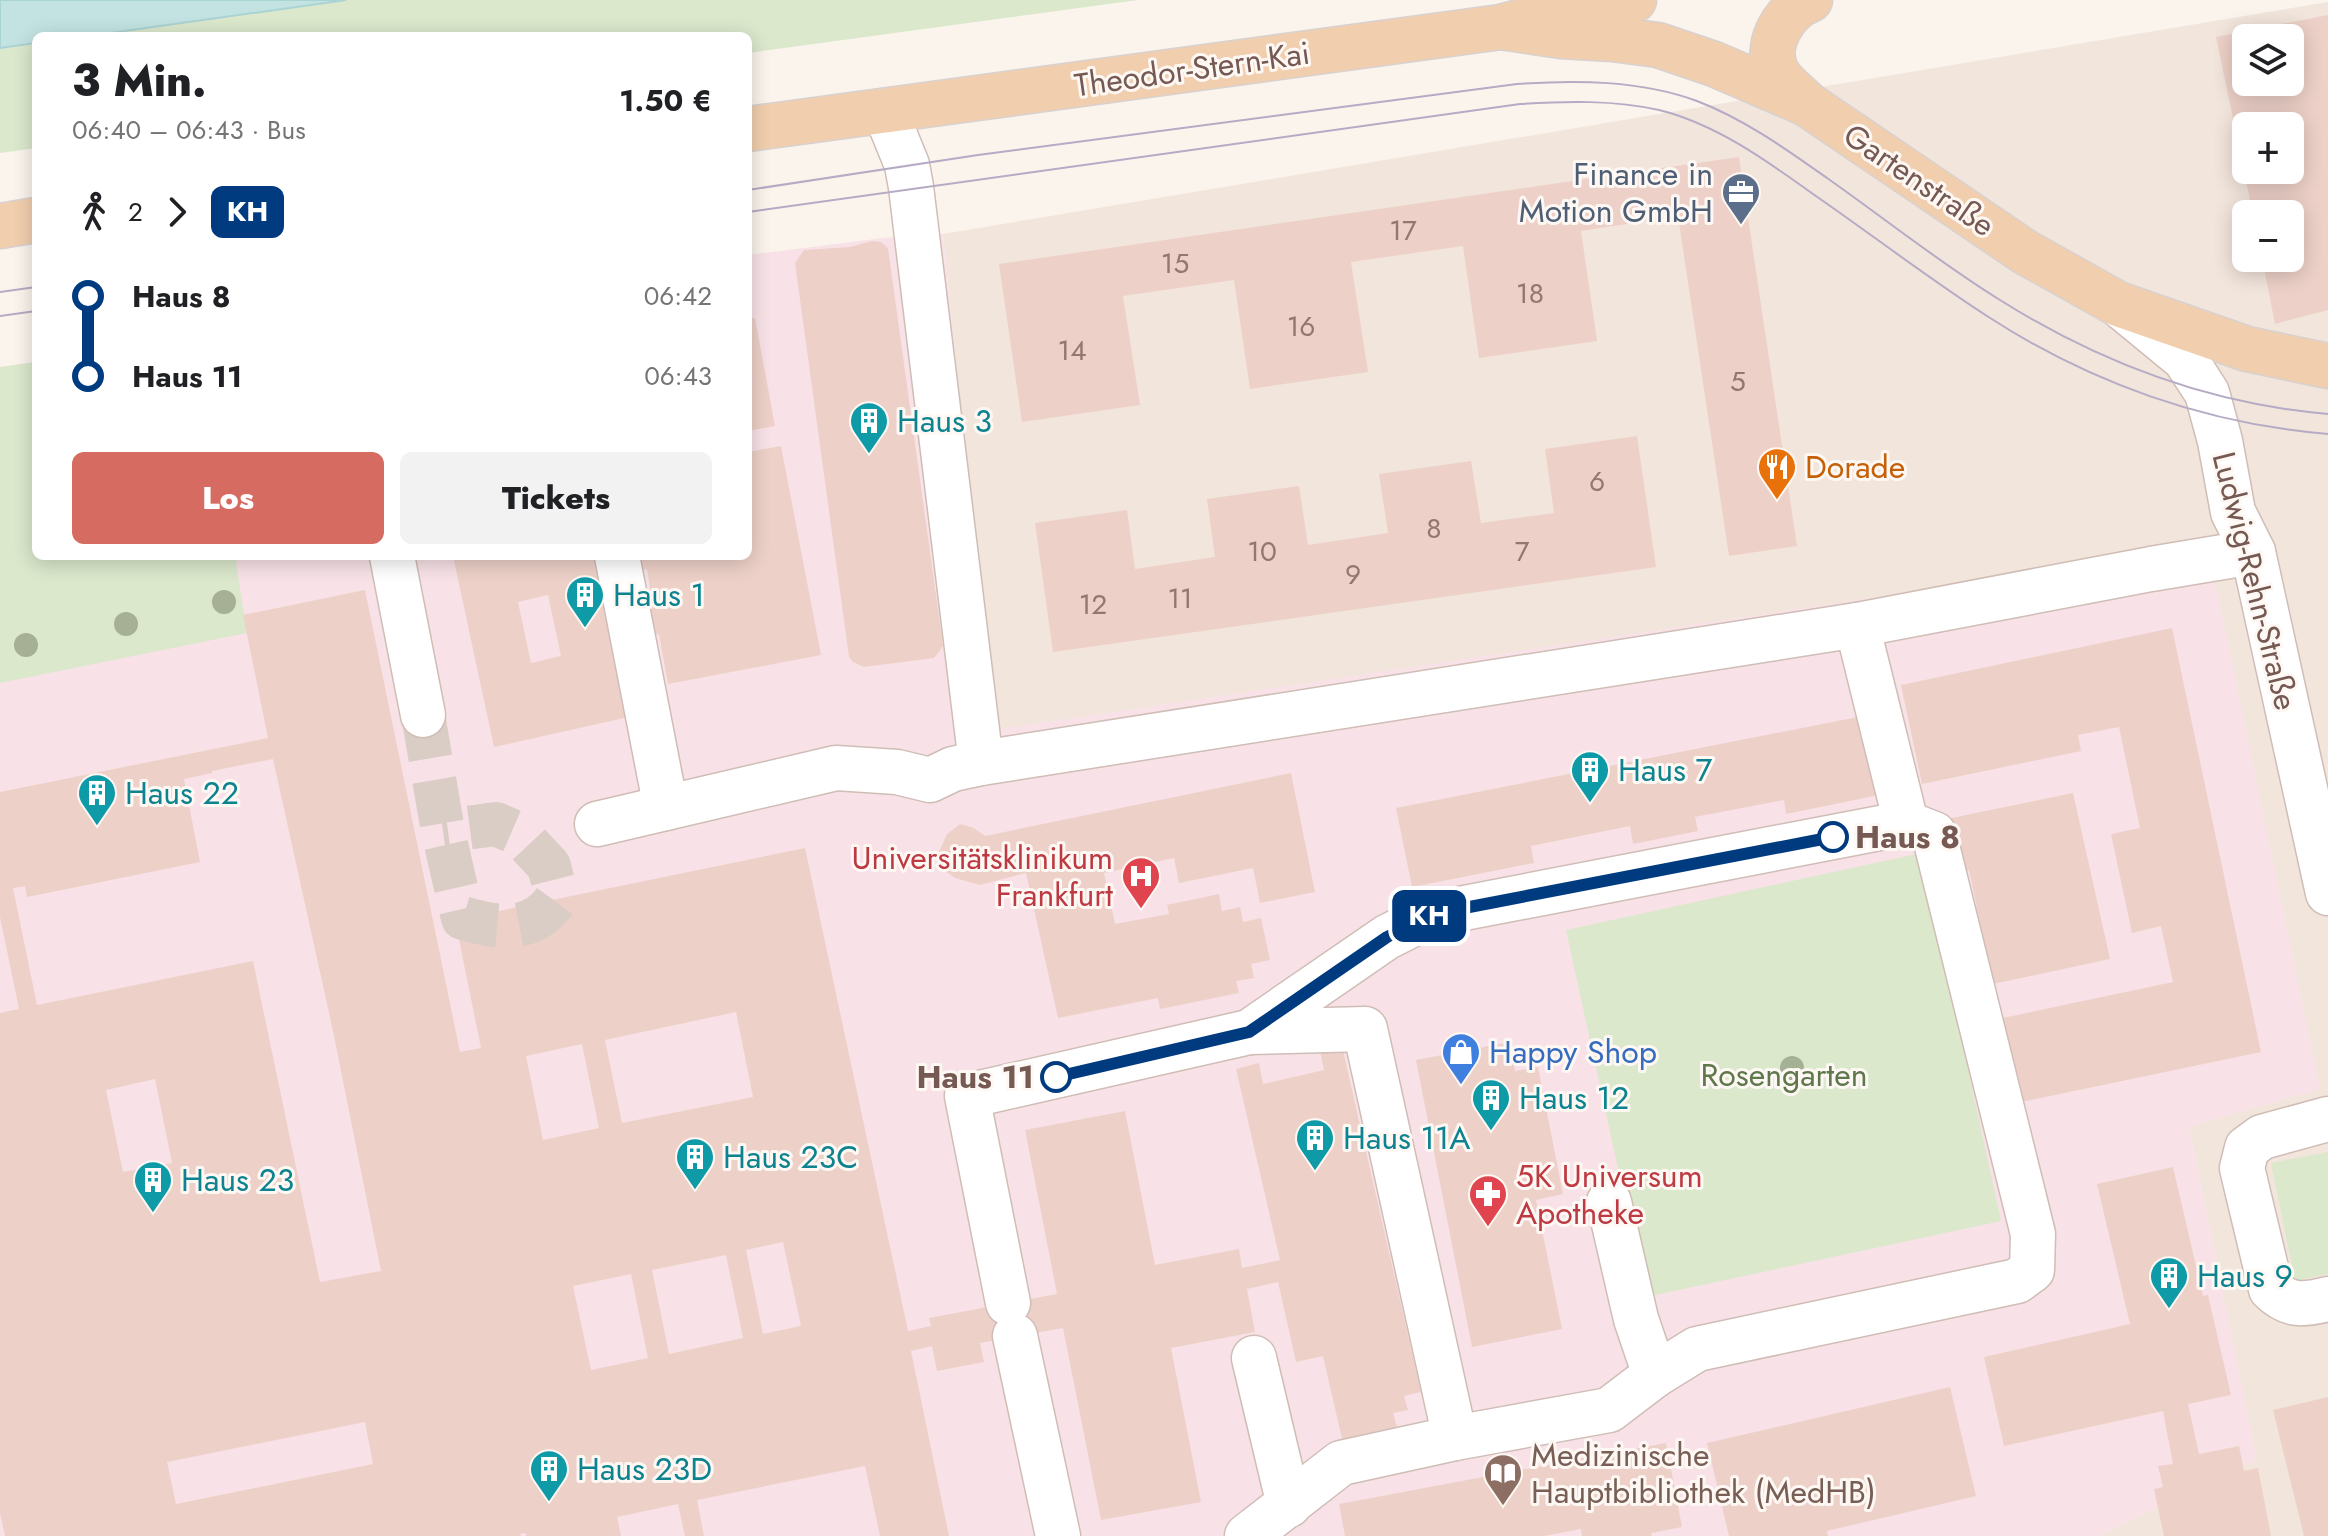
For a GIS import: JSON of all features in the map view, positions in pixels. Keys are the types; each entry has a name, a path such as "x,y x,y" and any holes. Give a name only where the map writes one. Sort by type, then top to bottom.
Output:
{"main road":[{"name":"Theodor-Stern-Kai","path":"752,128 1501,27 1567,9 1634,0"},
{"path":"1807,104 1778,74 1774,60 1775,42 1782,22 1795,8 1810,0"},
{"name":"Gartenstraße","path":"1501,27 1658,45 1714,64 1807,104 2025,252 2118,304 2247,349 2328,366"},
{"path":"0,226 32,221"}],"street":[{"path":"885,111 907,165 914,203 981,763"},
{"name":"Ludwig-Rehn-Straße","path":"2118,304 2185,359 2207,393 2220,441 2233,512 2253,552 2328,893"},
{"path":"597,824 836,768 897,772 930,780 953,769 981,763 1857,625 2253,552"},
{"path":"393,560 423,715"},
{"path":"618,560 666,808"},
{"path":"1857,625 1906,823"},
{"path":"1247,1536 1341,1463 1455,1438 1609,1410 1655,1375 1697,1349 2017,1281 2032,1270 2033,1234 1934,834 1906,823 1433,914 1387,937 1249,1032"},
{"path":"1058,1536 967,1096 1249,1032 1365,1029 1455,1438"},
{"path":"2328,1119 2262,1137 2247,1148 2242,1168 2271,1289 2283,1301 2303,1305 2328,1299"},
{"path":"1609,1202 1636,1319 1655,1375"},
{"path":"1254,1358 1289,1505"}],"shaded area":[{"path":"2328,2 2328,1536 2098,1536 2256,1460 2189,1127 993,731 943,234"},
{"name":"Universitätsklinikum Frankfurt","path":"943,234 993,730 2208,547 2320,1089 2189,1127 2257,1460 2098,1536 0,1536 0,367 32,363 32,560 752,560 752,254 883,238"}],"green space":[{"path":"346,0 1138,0 752,52 752,32 118,32"},
{"path":"32,44 32,149 0,153 0,48"},
{"path":"32,363 32,560 236,560 247,633 0,683 0,367"},
{"name":"Rosengarten","path":"1921,853 2001,1221 1646,1297 1566,930"},
{"path":"2328,1152 2328,1274 2295,1281 2271,1163"}],"water":[{"path":"0,0 346,0 118,32 32,32 32,44 0,48"}],"building":[{"path":"2328,15 2328,310 2275,324 2265,272 2304,272 2304,200 2250,200 2247,184 2304,184 2304,112 2232,114 2216,37 2232,34 2232,96 2304,96 2304,24 2282,24"},
{"path":"1739,157 1797,546 1729,556 1678,216 1581,231 1597,341 1479,358 1463,246 1351,262 1368,372 1250,389 1234,280 1123,296 1140,405 1022,422 999,264"},
{"name":"Haus 3","path":"872,241 881,242 888,248 943,646 934,658 864,667 849,657 795,263 804,250 850,247"},
{"path":"752,318 755,318 775,426 752,430"},
{"path":"1637,436 1656,567 1053,652 1035,523 1127,510 1135,569 1215,557 1207,499 1299,486 1308,545 1388,533 1379,474 1471,461 1481,523 1554,513 1545,449"},
{"path":"781,446 821,655 668,684 659,634 649,636 641,591 650,589 647,569 639,570 637,560 752,560 752,451"},
{"name":"Haus 1","path":"454,560 599,560 633,716 494,747","holes":["548,595 561,656 531,663 518,602"]},
{"path":"365,590 460,1052 481,1048 455,920 805,848 908,1331 931,1326 929,1318 1057,1294 1025,1130 1125,1111 1155,1265 1239,1249 1242,1268 1280,1260 1236,1069 1259,1063 1263,1084 1324,1070 1320,1051 1342,1046 1421,1392 1404,1396 1408,1410 1393,1413 1397,1427 1342,1439 1323,1356 1296,1362 1278,1282 1247,1289 1255,1332 1171,1348 1201,1502 1101,1520 1063,1328 980,1343 984,1362 937,1371 932,1346 911,1351 949,1536 880,1536 865,1466 697,1500 704,1536 685,1536 678,1504 617,1517 621,1536 526,1536 526,1533 521,1536 5,1536 0,1513 0,1013 19,1009 0,917 0,792 268,738 243,615","holes":["273,759 333,1031 381,1271 320,1282 253,961 37,1005 13,888 25,886 27,897 200,862 184,779","736,1012 753,1097 622,1123 605,1040","582,1044 599,1128 543,1140 526,1056","155,1079 172,1163 123,1172 106,1090","783,1242 801,1326 763,1334 746,1250","726,1255 743,1338 669,1354 652,1270","631,1274 648,1358 591,1370 573,1286","365,1422 373,1464 176,1504 167,1462"]},
{"name":"Haus 8","path":"2172,628 2261,1052 2016,1103 1998,1019 2173,982 2161,926 2132,933 2111,834 2140,828 2119,727 2078,735 2081,751 1922,784 1901,685"},
{"name":"Haus 7","path":"1868,715 1884,794 1786,814 1784,800 1695,817 1698,831 1633,844 1630,826 1531,846 1534,863 1412,887 1396,808"},
{"path":"1291,773 1315,892 1260,903 1253,868 1179,883 1174,858 1104,873 1115,924 1169,914 1167,905 1219,894 1222,911 1240,907 1243,922 1261,918 1270,960 1251,964 1254,978 1236,981 1239,993 1160,1009 1158,998 1058,1018 1026,873 980,885 955,878 944,870 939,852 947,834 960,824 974,828 985,836"},
{"path":"2073,793 2110,959 1993,984 1969,870 1953,873 1942,820"},
{"name":"Haus 12","path":"1510,1042 1515,1071 1538,1067 1563,1194 1536,1200 1562,1329 1472,1347 1416,1060"},
{"name":"Haus 9","path":"2173,1167 2203,1296 2208,1295 2231,1395 2188,1404 2199,1454 2239,1446 2244,1471 2258,1468 2271,1536 2164,1536 2154,1489 2163,1487 2158,1466 2173,1464 2163,1411 2004,1446 1984,1357 2130,1324 2097,1184"},
{"path":"1950,1387 1976,1496 1827,1531 1828,1536 1729,1536 1707,1443"},
{"path":"2328,1397 2328,1536 2304,1536 2273,1410"},
{"path":"1666,1443 1682,1527 1651,1533 1652,1536 1582,1536 1581,1529 1544,1536 1345,1536 1339,1504"}],"tunnel":[{"path":"423,715 443,831 463,918 502,926 527,923 548,909 557,898 549,866 519,834 496,824 443,831"}],"tram line":[{"path":"752,189 978,155 1517,84 1585,82 1631,85 1697,101 1748,126 1812,167 1978,286 2077,343 2157,377 2199,390 2241,401 2328,414"},
{"path":"752,211 1520,104 1625,104 1680,116 1740,145 1965,301 2026,340 2067,361 2108,380 2194,410 2238,421 2328,434"},
{"path":"0,292 32,288"},
{"path":"0,316 32,312"}],"bus line":[{"name":"KH","path":"1056,1077 1249,1032 1387,937 1433,914 1833,837"}],"place":[{"name":"Finance in Motion GmbH","path":"1741,226"},
{"name":"Haus 3","path":"869,455"},
{"name":"Dorade","path":"1777,501"},
{"name":"Haus 1","path":"585,629"},
{"name":"Haus 7","path":"1590,804"},
{"name":"Haus 22","path":"97,827"},
{"name":"Haus 8","path":"1833,837"},
{"name":"Universitätsklinikum Frankfurt","path":"1141,910"},
{"name":"Haus 11","path":"1056,1077"},
{"name":"Happy Shop","path":"1461,1086"},
{"name":"Haus 12","path":"1491,1132"},
{"name":"Haus 11A","path":"1315,1172"},
{"name":"Haus 23C","path":"695,1191"},
{"name":"Haus 23","path":"153,1214"},
{"name":"5K Universum Apotheke","path":"1488,1228"},
{"name":"Haus 9","path":"2169,1310"},
{"name":"Haus 23D","path":"549,1503"},
{"name":"Medizinische Hauptbibliothek (MedHB)","path":"1503,1507"}]}
